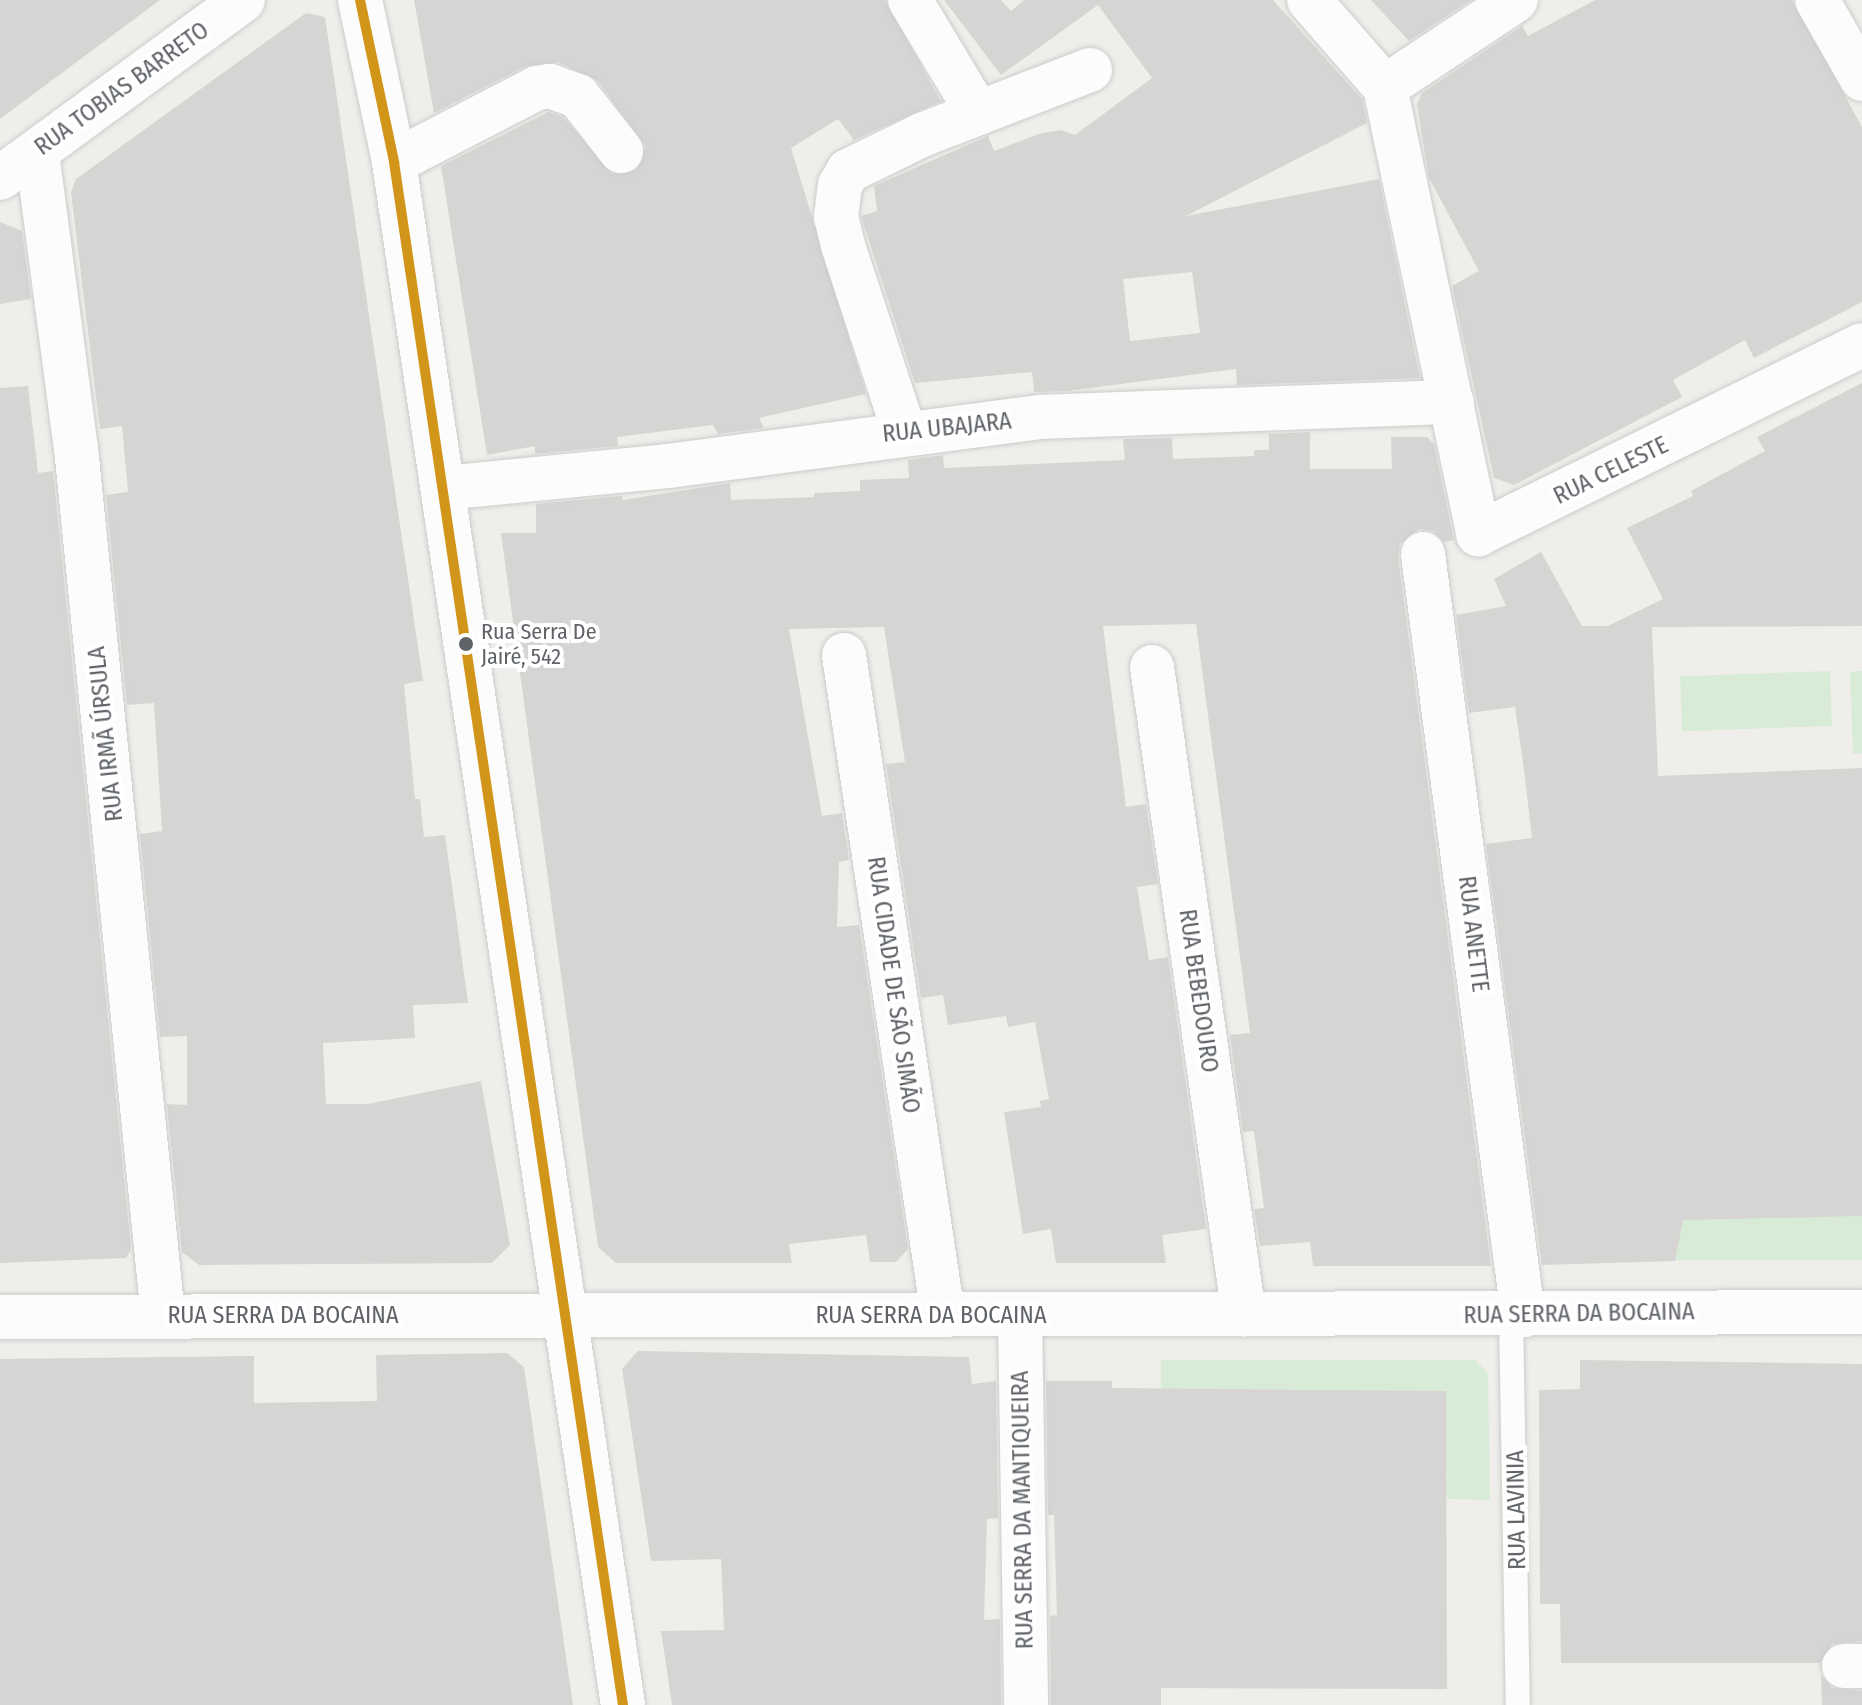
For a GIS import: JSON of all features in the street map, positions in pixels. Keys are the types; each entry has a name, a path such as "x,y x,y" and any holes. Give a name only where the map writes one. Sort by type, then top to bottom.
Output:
{"street":[{"name":"RUA TOBIAS BARRETO","path":"0,178 243,0"},
{"path":"360,0 394,162 623,1705"},
{"path":"910,0 978,113"},
{"path":"1309,0 1385,87 1452,402"},
{"path":"1385,87 1516,0"},
{"path":"1817,0 1862,79"},
{"path":"904,431 843,245 836,197 856,167 978,113 1090,70"},
{"path":"394,162 537,88 550,86 578,96 621,151"},
{"name":"RUA IRMÃ ÚRSULA","path":"37,153 76,448 163,1316"},
{"name":"RUA CELESTE","path":"1452,402 1478,534 1862,345"},
{"name":"RUA UBAJARA","path":"444,488 668,466 904,431 1040,417 1452,402"},
{"name":"RUA ANETTE","path":"1423,554 1517,1315"},
{"name":"RUA CIDADE DE SÃO SIMÃO","path":"844,655 943,1315"},
{"name":"RUA BEBEDOURO","path":"1152,667 1244,1315"},
{"name":"RUA SERRA DA BOCAINA","path":"0,1317 1862,1312"},
{"name":"RUA SERRA DA MANTIQUEIRA","path":"1020,1316 1026,1705"}],"lane":[{"name":"RUA LAVINIA","path":"1517,1315 1518,1705"}],"green space":[{"path":"1830,671 1832,726 1682,731 1680,676"},
{"path":"1862,671 1862,753 1853,754 1850,672"},
{"path":"1674,1216 1862,1216 1862,1260 1674,1260"},
{"path":"1161,1360 1475,1360 1488,1373 1490,1500 1447,1499 1446,1391 1161,1389"}],"building":[{"path":"0,0 160,0 0,119"},
{"path":"414,0 885,0 941,101 854,140 838,119 791,148 866,394 759,418 764,428 718,434 713,425 617,437 618,446 535,454 535,446 487,455 441,166 548,112 563,117 612,174 637,170 646,147 598,81 558,62 526,66 434,113"},
{"path":"944,0 1001,0 1011,11 1024,0 1273,0 1362,99 1367,123 1186,216 1379,179 1420,378 1237,385 1236,369 1067,391 1034,392 1032,372 915,383 861,216 877,211 874,186 988,136 994,151 1039,134 1061,130 1075,135 1152,78 1098,5 1001,75","holes":["1192,272 1200,333 1130,341 1123,279"]},
{"path":"1371,0 1471,0 1409,41"},
{"path":"1595,0 1792,0 1862,127 1862,302 1754,358 1745,340 1673,380 1682,397 1514,485 1494,478 1452,286 1479,271 1429,178 1417,105 1422,93 1522,26 1528,36"},
{"path":"306,13 325,17 423,681 404,684 415,799 420,799 424,837 445,835 468,1003 413,1005 415,1038 323,1043 326,1104 368,1104 481,1081 510,1245 492,1263 199,1265 182,1252 167,1104 187,1105 187,1036 160,1037 140,834 162,831 154,703 127,705 106,495 128,492 122,426 100,429 71,192 76,179"},
{"path":"0,222 22,231 31,299 0,304"},
{"path":"1862,383 1862,626 1652,627 1658,776 1862,768 1862,1216 1683,1220 1675,1261 1542,1265 1486,844 1532,838 1524,770 1515,707 1469,713 1456,615 1506,606 1494,579 1541,552 1582,626 1608,626 1663,599 1627,528 1693,496 1691,491 1765,451 1757,437"},
{"path":"28,386 38,473 53,471 131,1249 126,1258 0,1263 0,388"},
{"path":"1310,432 1310,469 1392,469 1391,437 1427,437 1434,444 1454,540 1444,542 1433,531 1419,529 1400,544 1398,557 1491,1266 1313,1266 1310,1242 1260,1246 1254,1209 1264,1208 1254,1131 1243,1132 1230,1035 1250,1033 1196,624 1103,626 1126,807 1146,804 1158,884 1137,887 1149,960 1168,957 1206,1229 1162,1235 1166,1263 1056,1263 1051,1229 1023,1234 1004,1112 1041,1107 1040,1101 1049,1099 1035,1022 1008,1027 1006,1016 948,1025 943,995 921,998 886,764 905,762 884,627 789,629 822,816 842,813 849,860 839,862 837,927 859,925 908,1249 896,1262 870,1262 866,1235 789,1244 792,1263 616,1263 598,1247 501,533 536,533 536,504 622,496 623,500 730,483 731,500 814,497 814,493 860,491 860,480 909,478 908,460 943,455 944,468 1125,460 1123,439 1172,438 1173,459 1254,456 1254,450 1269,450 1269,434"},
{"path":"638,1351 969,1357 972,1384 996,1381 998,1518 987,1519 984,1620 1000,1619 1001,1705 672,1705 661,1631 724,1630 721,1559 651,1561 622,1369"},
{"path":"507,1353 524,1367 573,1705 0,1705 0,1359 254,1356 254,1403 377,1401 376,1355"},
{"path":"1580,1360 1862,1364 1862,1641 1832,1644 1820,1663 1561,1663 1560,1604 1540,1604 1539,1390 1580,1389"},
{"path":"1046,1381 1112,1381 1112,1388 1446,1391 1447,1689 1161,1688 1161,1705 1051,1705 1050,1616 1057,1615 1054,1515 1048,1515"},
{"path":"1821,1676 1832,1688 1862,1691 1862,1705 1822,1705"}],"transit line":[{"path":"360,0 394,162 623,1705"}],"place":[{"name":"Rua Serra De Jairé, 542","path":"466,644"}]}
